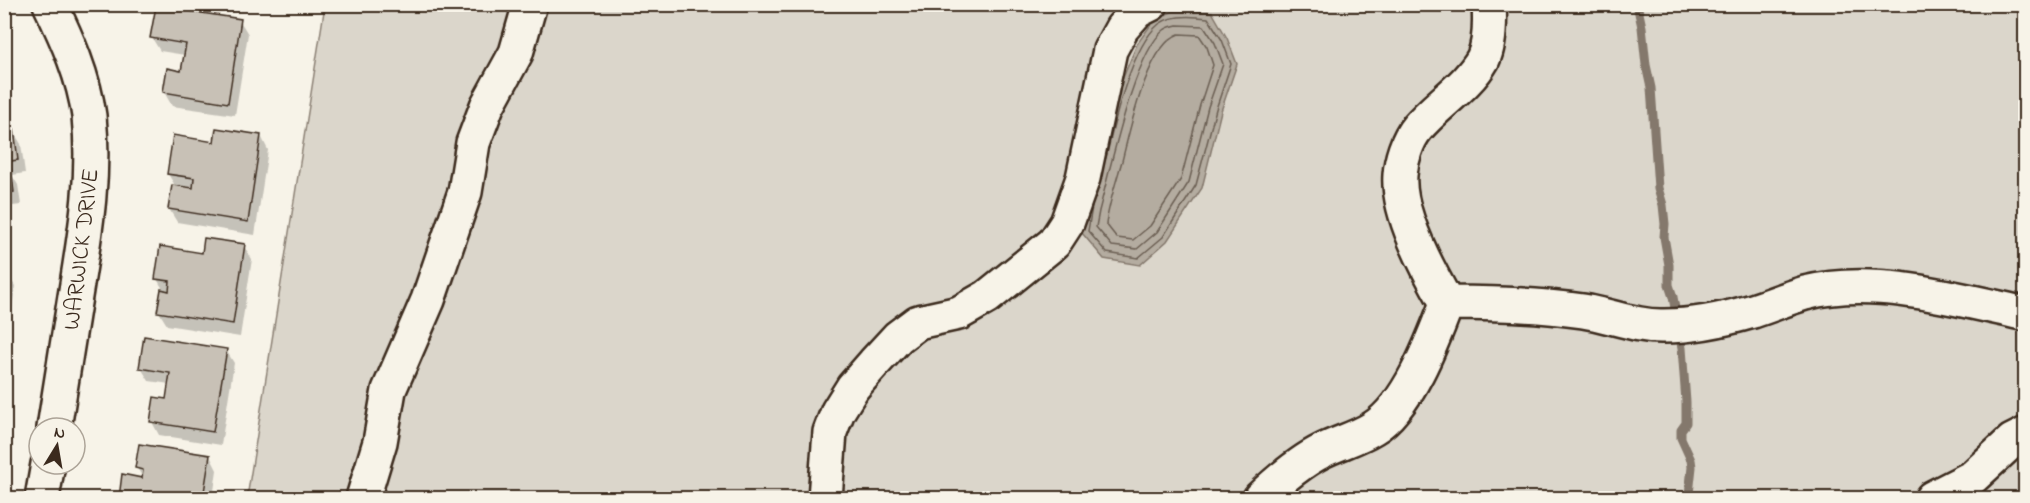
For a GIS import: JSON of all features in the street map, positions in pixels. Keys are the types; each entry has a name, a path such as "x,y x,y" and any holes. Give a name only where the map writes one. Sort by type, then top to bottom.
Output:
{"street":[{"name":"WARWICK DRIVE","path":"50,4 64,33 81,81 88,114 92,155 87,223 56,416"},
{"path":"363,498 380,442 389,390 428,300 465,192 474,143 487,106 516,53 530,4"},
{"path":"825,498 830,432 838,411 853,387 874,363 898,338 918,322 959,313 987,297 1054,243 1067,223 1083,178 1110,50 1122,28 1137,11 1151,4"},
{"path":"1447,303 1429,271 1411,228 1402,200 1400,177 1404,156 1416,129 1473,73 1484,57 1489,4"},
{"path":"1447,303 1575,310 1651,326 1666,326 1700,322 1752,311 1806,293 1852,287 1902,289 2025,314"},
{"path":"1260,498 1320,452 1374,428 1392,410 1412,382 1430,348 1447,303"},
{"path":"1932,498 1973,477 2012,441 2025,434"},
{"path":"42,498 46,476"}],"shaded area":[{"path":"325,5 2025,5 2025,498 247,498"}],"water":[{"path":"1174,11 1212,12 1227,38 1237,64 1221,111 1202,188 1167,241 1140,265 1104,259 1082,233 1085,208 1115,97 1137,44 1155,19"}],"building":[{"path":"156,6 241,19 228,103 163,92 167,68 181,71 186,44 150,38"},
{"path":"216,128 261,135 248,222 168,209 172,185 193,188 194,178 167,174 173,135 214,142"},
{"path":"14,129 18,160 4,162 4,131"},
{"path":"11,169 14,192 4,193 4,170"},
{"path":"204,238 245,244 233,324 157,312 161,289 169,291 170,281 155,279 160,246 202,253"},
{"path":"4,270 8,271 4,296"},
{"path":"144,336 227,349 213,432 150,422 154,397 166,399 170,373 139,368"},
{"path":"139,444 210,455 203,498 119,498 122,474 142,478 143,470 135,468"}],"waterway":[{"path":"1637,4 1651,88 1658,188 1663,205 1669,285 1682,348 1686,423 1681,430 1681,438 1691,460 1690,498"}]}
